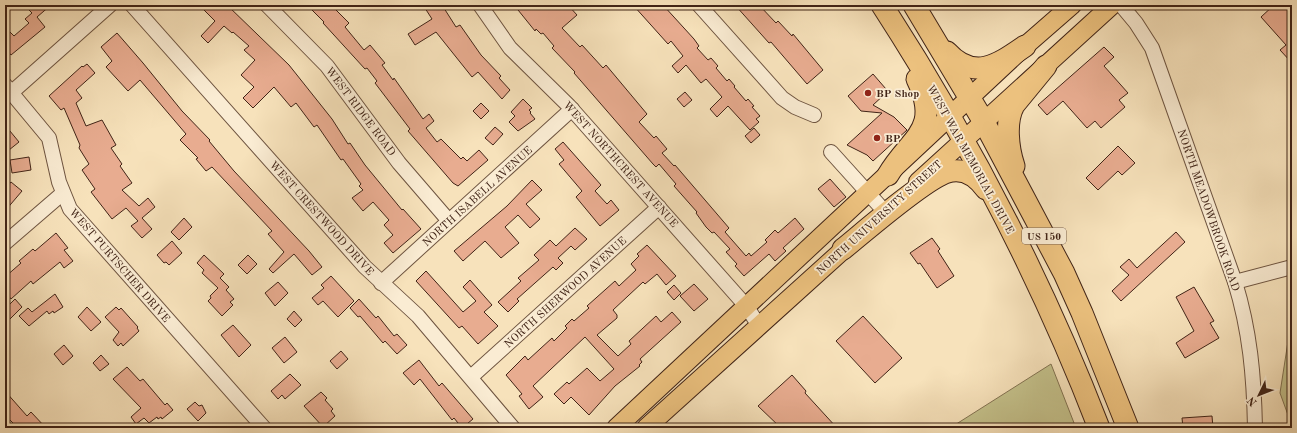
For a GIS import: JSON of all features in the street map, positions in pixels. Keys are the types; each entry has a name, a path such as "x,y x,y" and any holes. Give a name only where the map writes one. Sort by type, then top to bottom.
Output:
{"highway":[{"path":"876,5 915,75 923,93 926,105 924,123 919,136 894,165 888,175"},
{"name":"WEST WAR MEMORIAL DRIVE","path":"882,5 950,117 996,200 1073,362 1099,428"},
{"name":"US 150","path":"914,5 984,122 1064,273 1082,313 1128,428"},
{"path":"932,33 954,59 971,67 988,67 994,65 1025,46"},
{"path":"1046,66 1013,108 1010,118 1010,144 1014,165 1064,273"},
{"path":"843,249 886,213 935,177 951,171 963,172 973,176 996,200"}],"main road":[{"path":"616,428 869,194 1025,46 1072,5"},
{"name":"NORTH UNIVERSITY STREET","path":"886,213 1112,5"},
{"name":"NORTH UNIVERSITY STREET","path":"646,428 843,249"}],"street":[{"path":"8,89 110,5"},
{"name":"WEST CRESTWOOD DRIVE","path":"132,5 381,283 418,316 513,428"},
{"name":"WEST RIDGE ROAD","path":"267,5 327,66 399,163 450,221"},
{"name":"WEST NORTHCREST AVENUE","path":"480,5 510,48 572,109 747,307 759,326"},
{"path":"699,5 782,98 795,108 814,115"},
{"name":"NORTH MEADOWBROOK ROAD","path":"1120,5 1136,23 1152,48 1235,282 1243,308 1250,341 1255,428"},
{"name":"WEST PURTSCHER DRIVE","path":"8,89 49,138 62,193 74,214 264,428"},
{"name":"NORTH ISABELL AVENUE","path":"381,283 572,109"},
{"path":"831,152 886,213"},
{"path":"5,243 62,193"},
{"name":"NORTH SHERWOOD AVENUE","path":"471,378 659,207"},
{"path":"1235,282 1292,267"}],"shaded area":[{"path":"1291,322 1292,324 1292,426 1280,393"},
{"path":"1051,364 1076,428 950,428"}],"building":[{"path":"35,5 51,5 37,17 45,27 11,55 5,48 5,27 14,36 29,23 25,19 32,13 29,10"},
{"path":"210,5 227,5 289,65 332,119 348,144 350,143 365,165 402,210 403,209 421,229 393,253 384,243 393,235 384,225 389,220 373,202 363,211 352,198 363,190 359,186 361,184 343,159 341,160 317,125 314,127 296,103 291,107 274,87 253,108 243,98 254,87 241,75 255,60 244,50 249,46 224,26 208,43 201,36 215,21 204,10"},
{"path":"307,5 331,5 349,23 345,27 364,50 370,45 385,63 382,65 393,80 394,78 423,119 429,114 434,121 426,128 437,142 441,139 461,159 463,157 467,161 479,150 488,160 458,186 453,183 408,131 410,129 375,83 377,81 367,68 365,69"},
{"path":"423,5 442,5 456,27 460,25 481,55 501,76 499,78 510,90 502,99 478,72 472,77 436,32 415,45 408,34 432,19"},
{"path":"514,5 568,5 577,15 562,28 580,47 582,45 603,68 606,65 647,114 639,122 654,138 656,136 667,149 662,153 674,166 675,165 729,228 725,232 746,256 749,253 751,256 767,242 765,240 775,230 778,233 795,218 804,229 783,248 786,251 775,261 769,254 744,276 735,266 737,264 726,252 730,249 714,232 712,233 706,227 696,213 697,212 674,186 676,184 659,164 656,167 653,164 574,73 575,72 552,48 554,46 543,33 541,34 536,29 535,31"},
{"path":"633,5 663,5 694,39 699,46 697,48 708,60 711,58 718,66 716,68 727,81 729,79 746,101 748,99 754,106 752,107 760,116 756,119 759,122 750,130 728,106 717,117 710,109 722,97 706,79 701,83 686,65 678,73 672,66 683,56 671,41 668,44"},
{"path":"735,5 759,5 776,23 778,21 792,36 793,34 823,70 807,84 771,42 769,43"},
{"path":"1274,5 1292,5 1292,63 1280,50 1286,45 1261,17"},
{"path":"117,33 182,111 210,140 209,141 234,171 309,251 322,267 312,275 294,254 273,273 269,269 284,252 268,234 272,231 212,167 206,171 196,159 198,158 180,140 186,134 140,80 128,91 106,67 112,61 101,47"},
{"path":"1104,47 1114,57 1104,66 1128,93 1119,100 1125,107 1101,128 1095,121 1087,128 1063,101 1047,115 1038,105"},
{"path":"87,64 95,73 76,90 82,98 76,103 86,126 102,120 116,145 111,148 122,164 120,166 132,183 122,190 139,206 148,198 155,207 142,218 152,229 142,238 131,226 138,221 126,208 112,219 91,192 95,189 82,170 89,164 79,148 80,145 64,108 61,110 49,96 82,66 83,67"},
{"name":"BP","path":"873,74 886,89 885,94 873,105 894,117 907,130 873,161 867,155 847,145 882,113 861,111 848,96"},
{"path":"685,92 692,100 684,107 677,99"},
{"path":"523,99 532,108 529,110 535,119 518,131 509,122 515,116 511,112"},
{"path":"481,103 489,111 481,119 473,111"},
{"path":"5,125 19,142 9,150 5,146"},
{"path":"495,127 503,134 493,145 485,138"},
{"path":"754,128 760,135 751,143 745,136"},
{"path":"563,142 601,185 595,191 607,204 611,200 619,210 600,226 576,197 582,191 559,164 564,160 555,149"},
{"path":"1118,146 1135,163 1122,175 1118,171 1098,190 1086,178"},
{"path":"29,157 31,170 12,173 10,160"},
{"path":"830,179 846,197 834,207 818,189"},
{"path":"532,180 542,190 526,204 540,219 530,228 518,215 505,227 519,243 501,258 485,241 463,261 454,251 507,206"},
{"path":"11,182 22,191 5,211 5,189"},
{"path":"184,218 192,227 179,240 171,232"},
{"path":"575,228 587,239 575,250 571,246 558,258 563,263 556,270 553,267 517,299 519,301 508,312 498,302 521,281 518,278 539,260 534,255 550,240 556,246"},
{"path":"1176,232 1185,242 1121,301 1112,291 1129,275 1120,267 1129,259 1137,268"},
{"path":"56,233 68,248 64,250 73,261 64,268 60,262 33,284 31,281 11,299 5,291 5,277 21,263 19,261 33,249 35,251"},
{"path":"932,238 940,249 938,251 954,276 937,288 920,263 918,264 910,253"},
{"path":"172,241 182,253 169,265 166,262 164,263 157,255"},
{"path":"647,245 676,276 666,285 657,274 645,284 643,282 613,310 617,315 617,318 597,335 618,356 631,344 629,341 656,316 661,322 672,312 681,322 640,359 642,362 639,365 640,366 615,386 589,415 571,397 564,404 554,394 567,382 569,384 587,368 600,381 614,369 585,337 533,386 543,397 529,409 519,396 522,394 506,375 525,356 528,360 552,338 554,341 567,328 565,326 572,319 574,321 589,308 587,306 615,281 619,286 636,270 631,264 639,256 637,254"},
{"path":"204,255 224,274 220,278 229,287 226,290 234,299 230,302 233,305 222,316 208,301 211,298 210,296 218,288 202,273 204,270 197,263"},
{"path":"248,255 257,264 247,274 238,265"},
{"path":"426,271 463,312 476,301 463,287 470,280 492,305 484,312 498,326 478,344 462,326 459,328 416,281"},
{"path":"331,276 354,301 338,317 323,301 318,305 312,298 324,288 321,285"},
{"path":"278,282 288,293 275,306 265,293"},
{"path":"694,284 708,299 694,311 680,296"},
{"path":"674,285 681,293 674,300 667,292"},
{"path":"1194,287 1214,321 1210,323 1219,338 1185,358 1176,343 1194,331 1176,297"},
{"path":"55,294 63,307 54,313 53,311 49,314 47,311 29,326 19,316 28,308 32,312"},
{"path":"15,299 22,307 10,319 5,314 5,309"},
{"path":"359,299 376,318 378,316 394,336 397,334 407,345 397,354 385,341 383,343 360,316 358,317 350,308"},
{"path":"87,307 101,322 91,331 78,317"},
{"path":"116,307 119,310 121,308 138,327 137,328 139,331 123,346 121,343 118,346 113,340 119,332 105,317"},
{"path":"294,311 302,320 295,327 287,319"},
{"path":"863,316 902,358 875,383 836,341"},
{"path":"233,325 251,345 239,357 221,335"},
{"path":"285,337 297,352 284,363 272,348"},
{"path":"64,345 73,356 63,365 54,354"},
{"path":"341,351 348,359 337,369 330,361"},
{"path":"101,355 109,364 100,371 93,363"},
{"path":"419,360 439,386 442,383 473,419 462,428 454,418 452,420 420,379 414,385 403,373"},
{"path":"127,367 140,381 143,379 165,405 167,403 173,410 162,419 161,417 158,419 157,417 149,423 144,418 136,424 131,417 141,408 113,379"},
{"path":"290,374 301,385 285,399 282,395 278,399 271,391"},
{"path":"792,375 806,391 805,393 837,428 781,428 758,406"},
{"path":"5,391 27,416 31,412 46,428 18,428 5,415"},
{"path":"321,392 327,398 325,400 333,409 331,411 335,416 323,427 304,406"},
{"path":"195,402 199,406 202,405 206,413 198,421 187,409"},
{"path":"1212,416 1213,428 1183,428 1182,418"}],"place":[{"name":"BP Shop","path":"868,93"},
{"name":"BP","path":"877,138"}]}
